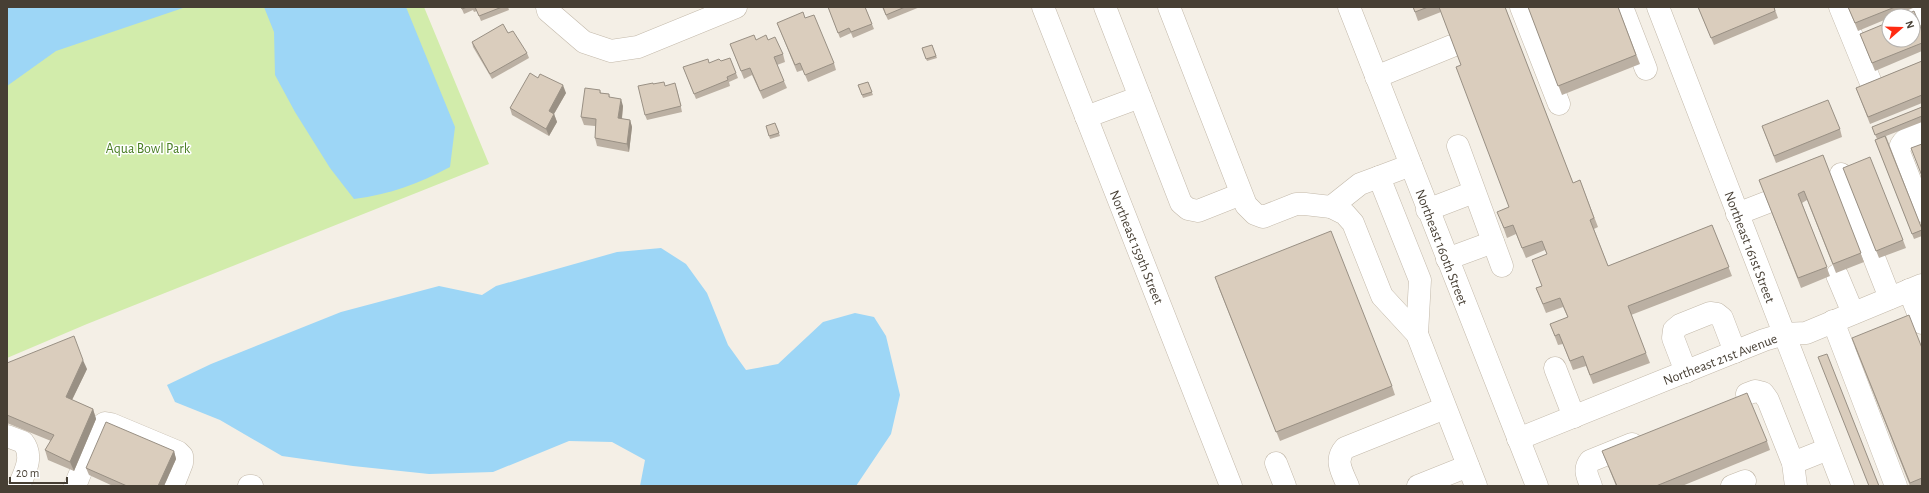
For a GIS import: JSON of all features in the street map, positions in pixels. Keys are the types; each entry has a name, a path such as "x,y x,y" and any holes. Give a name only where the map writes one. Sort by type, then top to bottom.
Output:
{"street":[{"path":"548,9 584,42 611,51 638,47 736,7"},
{"name":"Northeast 159th Street","path":"1043,7 1231,486"},
{"path":"1105,7 1181,203 1188,209 1198,211 1241,194"},
{"path":"1169,7 1246,205 1255,214 1263,217 1296,204 1331,207 1345,214 1353,224 1382,296 1417,334 1472,476 1418,486"},
{"name":"Northeast 160th Street","path":"1349,7 1411,165 1427,210 1537,486"},
{"path":"1521,7 1558,104"},
{"path":"1622,7 1646,69"},
{"name":"Northeast 161st Street","path":"1658,7 1843,486"},
{"path":"1840,7 1871,83"},
{"path":"1854,40 1875,31"},
{"path":"1376,76 1452,46"},
{"path":"1086,117 1140,97"},
{"path":"1922,132 1904,140 1900,145 1899,152 1922,211"},
{"path":"1458,146 1502,266"},
{"path":"1331,207 1360,184 1411,165"},
{"path":"1861,166 1836,175 1907,291 1922,323"},
{"path":"1380,177 1420,280 1417,334"},
{"path":"1427,210 1474,192"},
{"path":"1737,214 1768,202"},
{"path":"1447,259 1493,242"},
{"path":"1837,275 1843,317 1896,486"},
{"name":"Northeast 21st Avenue","path":"1518,439 1735,352 1784,334 1806,332 1907,291"},
{"path":"1686,372 1673,338 1674,330 1680,325 1710,313 1717,314 1722,318 1735,352"},
{"path":"1555,368 1574,417"},
{"path":"1747,394 1755,392 1763,393 1768,400 1793,462 1796,486"},
{"path":"1348,486 1338,461 1340,454 1345,448 1446,408"},
{"path":"75,486 100,427 105,423 111,424 178,452 182,456 182,463 172,486"},
{"path":"7,436 23,442 29,453 26,470 20,486"},
{"path":"1591,486 1585,471 1586,465 1590,461 1649,437"},
{"path":"1793,462 1828,449"},
{"path":"1276,463 1285,486"}],"green space":[{"name":"Aqua Bowl Park","path":"7,7 424,7 489,164 87,324 7,358"}],"water":[{"path":"7,7 189,7 56,51 7,86"},
{"path":"264,7 406,7 455,127 450,167 404,188 354,199 330,168 295,112 275,75 274,32"},
{"path":"661,248 686,264 707,293 728,345 746,370 778,364 823,322 855,313 874,317 886,336 900,395 891,434 856,486 640,486 645,460 612,442 569,441 493,472 429,474 353,466 282,456 220,420 175,402 167,385 211,364 341,312 439,286 482,295 496,286 617,252"}],"building":[{"path":"475,7 502,7 479,16"},
{"path":"828,7 865,7 872,24 851,32 849,28 838,33"},
{"path":"883,7 905,7 886,15"},
{"path":"1413,7 1428,7 1415,12"},
{"path":"1439,7 1505,7 1573,183 1580,180 1594,218 1590,220 1608,266 1712,225 1729,267 1628,306 1646,353 1590,375 1583,356 1570,361 1559,334 1555,336 1550,324 1568,317 1560,298 1543,304 1536,288 1542,286 1532,260 1547,254 1542,241 1522,248 1513,225 1504,228 1497,212 1509,207 1456,67 1461,65"},
{"path":"1528,7 1618,7 1636,55 1558,86"},
{"path":"1698,7 1774,7 1775,11 1711,38"},
{"path":"1848,7 1895,7 1881,8 1881,13 1855,23"},
{"path":"803,12 805,18 814,15 834,63 805,75 800,63 795,65 777,23"},
{"path":"503,24 508,33 513,31 527,53 490,74 472,42"},
{"path":"1881,25 1881,48 1910,48 1872,63 1860,34"},
{"path":"1921,28 1922,31 1921,43"},
{"path":"754,35 756,40 766,35 768,40 775,37 783,54 774,57 784,81 760,91 750,68 741,71 730,44"},
{"path":"932,45 936,56 926,59 922,48"},
{"path":"730,58 736,73 727,77 728,80 694,94 683,67 708,59 709,63 719,59 721,61"},
{"path":"1922,61 1922,95 1868,117 1856,88"},
{"path":"530,73 538,78 540,74 563,85 549,111 554,114 546,129 510,108"},
{"path":"664,82 665,86 675,83 681,106 645,115 638,86"},
{"path":"868,82 872,92 862,95 858,85"},
{"path":"585,88 600,90 600,93 609,94 609,97 621,99 618,118 630,120 627,144 595,138 596,119 581,117"},
{"path":"1828,100 1840,129 1774,156 1762,126"},
{"path":"1922,107 1922,116 1875,135 1872,127"},
{"path":"775,123 779,133 769,136 766,126"},
{"path":"1885,136 1922,229 1912,234 1875,140"},
{"path":"1922,144 1922,176 1911,148"},
{"path":"1823,155 1861,253 1833,264 1804,191 1798,194 1827,267 1798,278 1759,180"},
{"path":"1870,157 1903,240 1876,251 1843,168"},
{"path":"1331,231 1392,386 1276,432 1215,277"},
{"path":"1909,315 1922,348 1922,478 1910,483 1852,338"},
{"path":"74,336 83,360 66,397 93,409 70,462 45,450 54,435 7,415 7,363"},
{"path":"1827,354 1879,486 1869,486 1818,357"},
{"path":"1747,393 1767,441 1656,486 1617,486 1602,451"},
{"path":"106,422 174,451 158,486 127,486 86,468"}]}
